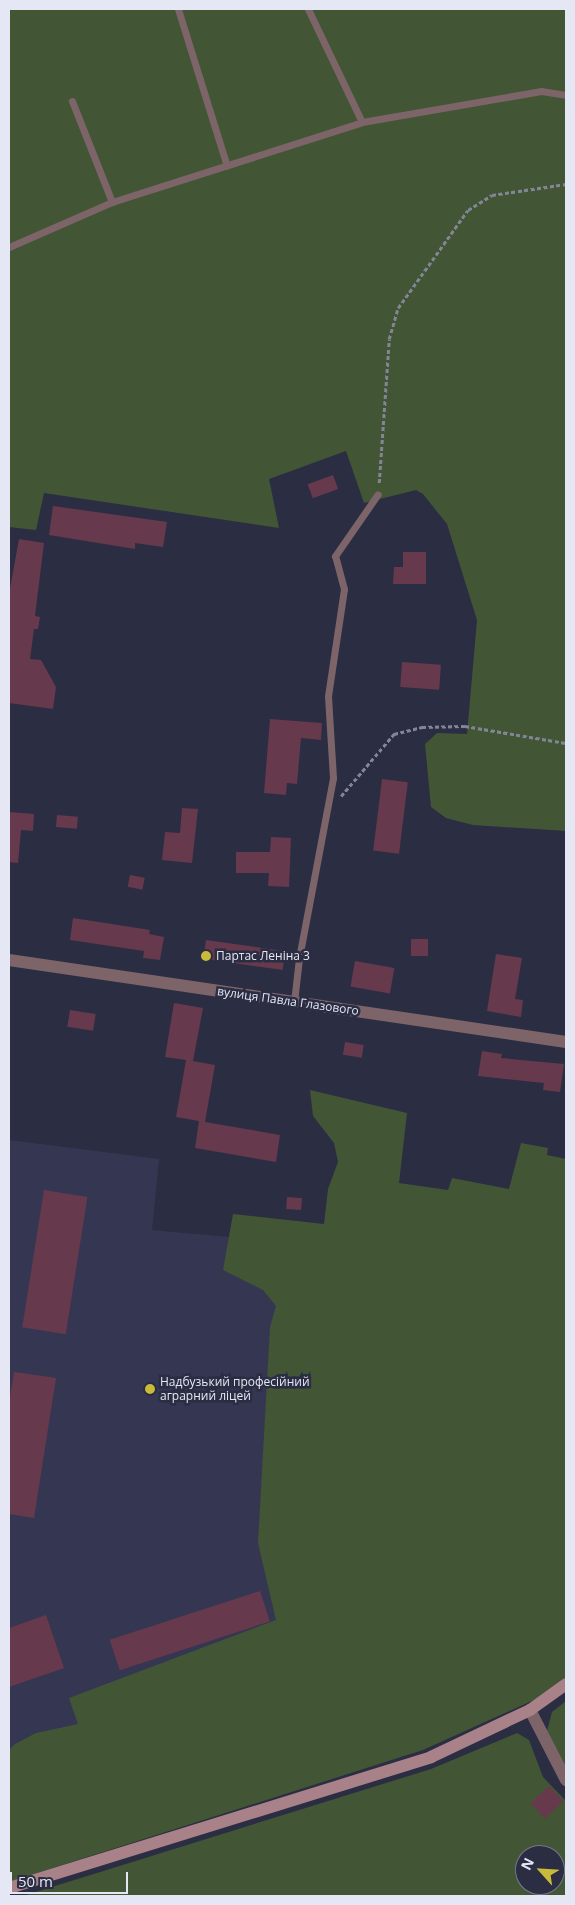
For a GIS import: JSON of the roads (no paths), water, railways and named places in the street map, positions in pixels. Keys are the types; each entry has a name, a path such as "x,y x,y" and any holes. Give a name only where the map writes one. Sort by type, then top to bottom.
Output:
{"main road":[{"path":"9,1888 430,1757 530,1710 566,1684"}],"street":[{"name":"вулиця Павла Глазового","path":"9,960 566,1042"},
{"path":"530,1710 566,1780"}],"lane":[{"path":"178,9 227,166"},
{"path":"308,9 362,122"},
{"path":"9,248 112,202 362,122 541,91 566,95"},
{"path":"72,101 112,202"},
{"path":"294,1002 332,778 328,696 344,589 335,556 378,494"}],"place":[{"name":"Партас Леніна 3","path":"206,956"},
{"name":"Надбузький професійний аграрний ліцей","path":"150,1389"}]}
